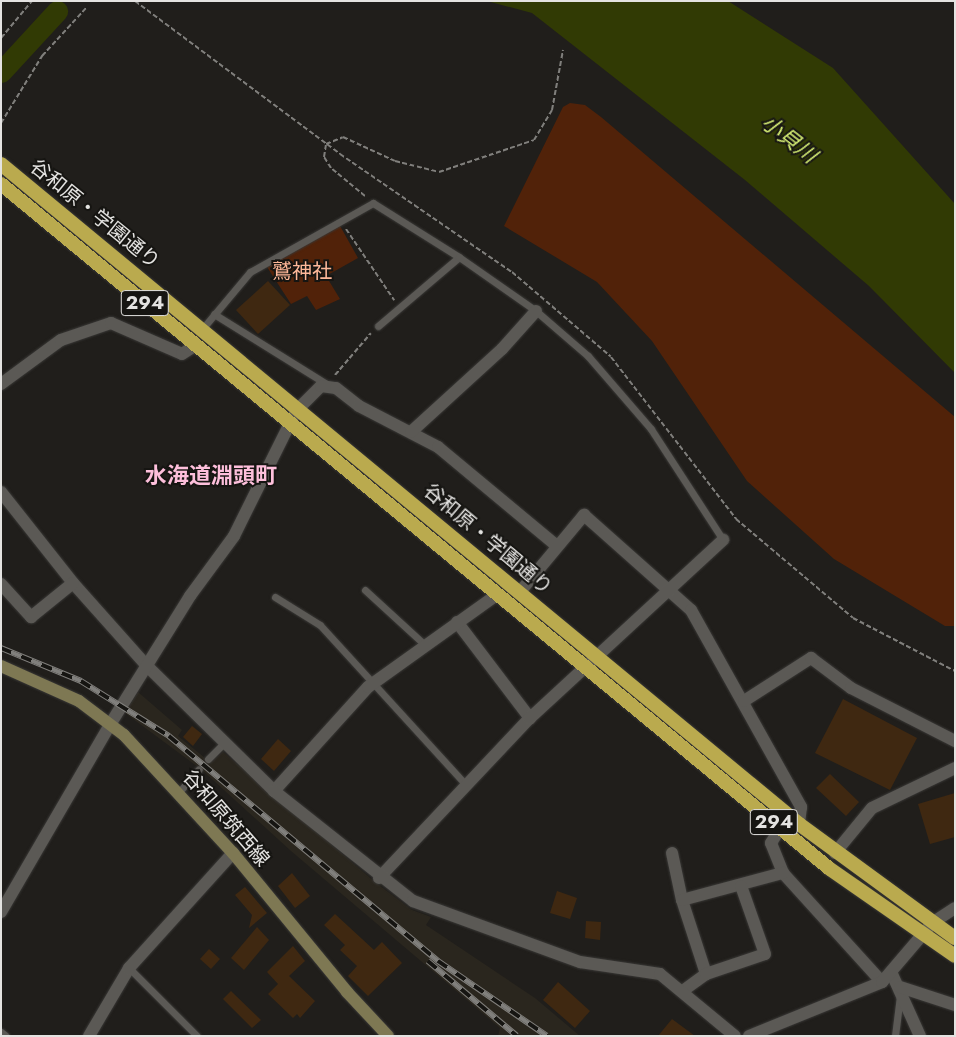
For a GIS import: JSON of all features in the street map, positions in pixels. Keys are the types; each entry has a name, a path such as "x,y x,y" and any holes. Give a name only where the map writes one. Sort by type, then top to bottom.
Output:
{"highway":[{"name":"谷和原・学園通り","path":"1,164 300,407 519,593 799,824 835,853 955,938"},
{"name":"谷和原・学園通り","path":"1,184 780,827 922,937 955,956"}],"main road":[{"name":"谷和原筑西線","path":"1,666 79,702 111,723 179,792 233,853 383,1034"}],"street":[{"path":"411,432 502,349 536,311"},
{"path":"1,384 61,340 111,323 182,354 196,345"},
{"path":"1,912 6,892 111,723 234,536 288,422 300,407 331,380 411,432 438,446 557,546"},
{"path":"1,492 73,584 148,666 274,791 379,878 436,911 580,962 660,974 684,990 735,1036"},
{"path":"519,593 584,515 670,589 691,610 744,701 801,807 799,824"},
{"path":"379,878 530,718 600,658 723,540"},
{"path":"1,584 31,617 73,584"},
{"path":"274,791 376,682 498,594"},
{"path":"457,622 530,718"},
{"path":"744,701 811,658 851,688 955,741"},
{"path":"835,853 872,808 955,768"},
{"path":"780,827 771,843 783,873 887,978 900,987 955,1005"},
{"path":"89,1036 129,968 233,853"},
{"path":"672,853 682,900 706,974"},
{"path":"682,900 741,886 783,873"},
{"path":"684,990 706,974 765,954 741,886"},
{"path":"749,1036 887,978 932,923 955,908"},
{"path":"900,987 920,1036"}],"lane":[{"path":"203,328 250,272 340,220 374,204 459,257 536,311 631,402 723,540"},
{"path":"378,326 398,306 459,257"},
{"path":"214,314 331,380"},
{"path":"365,590 425,645"},
{"path":"275,597 320,625 376,682 466,785"},
{"path":"208,759 225,742"},
{"path":"179,792 199,769"},
{"path":"129,968 197,1036"},
{"path":"895,1036 900,987"},
{"path":"1,1032 6,1036"}],"path":[{"path":"1,38 32,1"},
{"path":"1,123 42,56 86,8"},
{"path":"374,204 331,168 324,157 326,144 343,137 395,161 439,172 534,140 552,110 563,50"},
{"path":"340,220 398,306"},
{"path":"331,380 378,326"}],"shaded area":[{"path":"138,692 182,730 178,736 205,758 213,760 223,752 375,882 412,910 431,917 426,925 535,998 580,1036 498,1036 500,1028 291,851 202,770 125,713"}],"green space":[{"path":"570,103 585,105 601,117 955,417 955,626 945,626 834,559 747,481 652,341 597,282 504,226 563,107"},
{"name":"鷲神社","path":"339,224 358,258 326,276 340,299 316,310 307,296 291,304 267,267"}],"water":[{"name":"小貝川","path":"487,1 728,1 833,68 955,204 955,373 869,286 745,180 532,13"}],"building":[{"path":"268,281 290,305 258,334 236,310"},
{"path":"843,699 917,738 890,790 815,753"},
{"path":"192,726 202,734 193,746 183,737"},
{"path":"278,739 291,751 274,771 261,759"},
{"path":"830,774 859,802 846,816 816,788"},
{"path":"955,793 955,837 930,844 918,804"},
{"path":"292,873 310,896 295,908 278,886"},
{"path":"245,887 267,913 249,928 252,915 235,895"},
{"path":"557,891 577,898 570,919 550,913"},
{"path":"335,914 374,950 382,942 402,963 368,996 348,976 357,966 340,950 345,945 324,925"},
{"path":"586,921 601,922 600,940 585,938"},
{"path":"257,927 269,940 244,970 231,958"},
{"path":"293,946 305,961 289,976 315,1001 300,1018 297,1014 293,1018 268,994 278,984 267,972"},
{"path":"209,949 220,959 211,969 200,959"},
{"path":"558,982 590,1011 575,1028 543,1000"},
{"path":"231,991 261,1020 252,1028 223,999"},
{"path":"672,1019 695,1036 658,1036"}],"waterway":[{"path":"1,72 57,11"}],"railway":[{"path":"1,648 81,681 169,736 438,961 547,1036"},
{"path":"428,961 517,1036"}],"district":[{"name":"水海道淵頭町","path":"211,476"}]}
